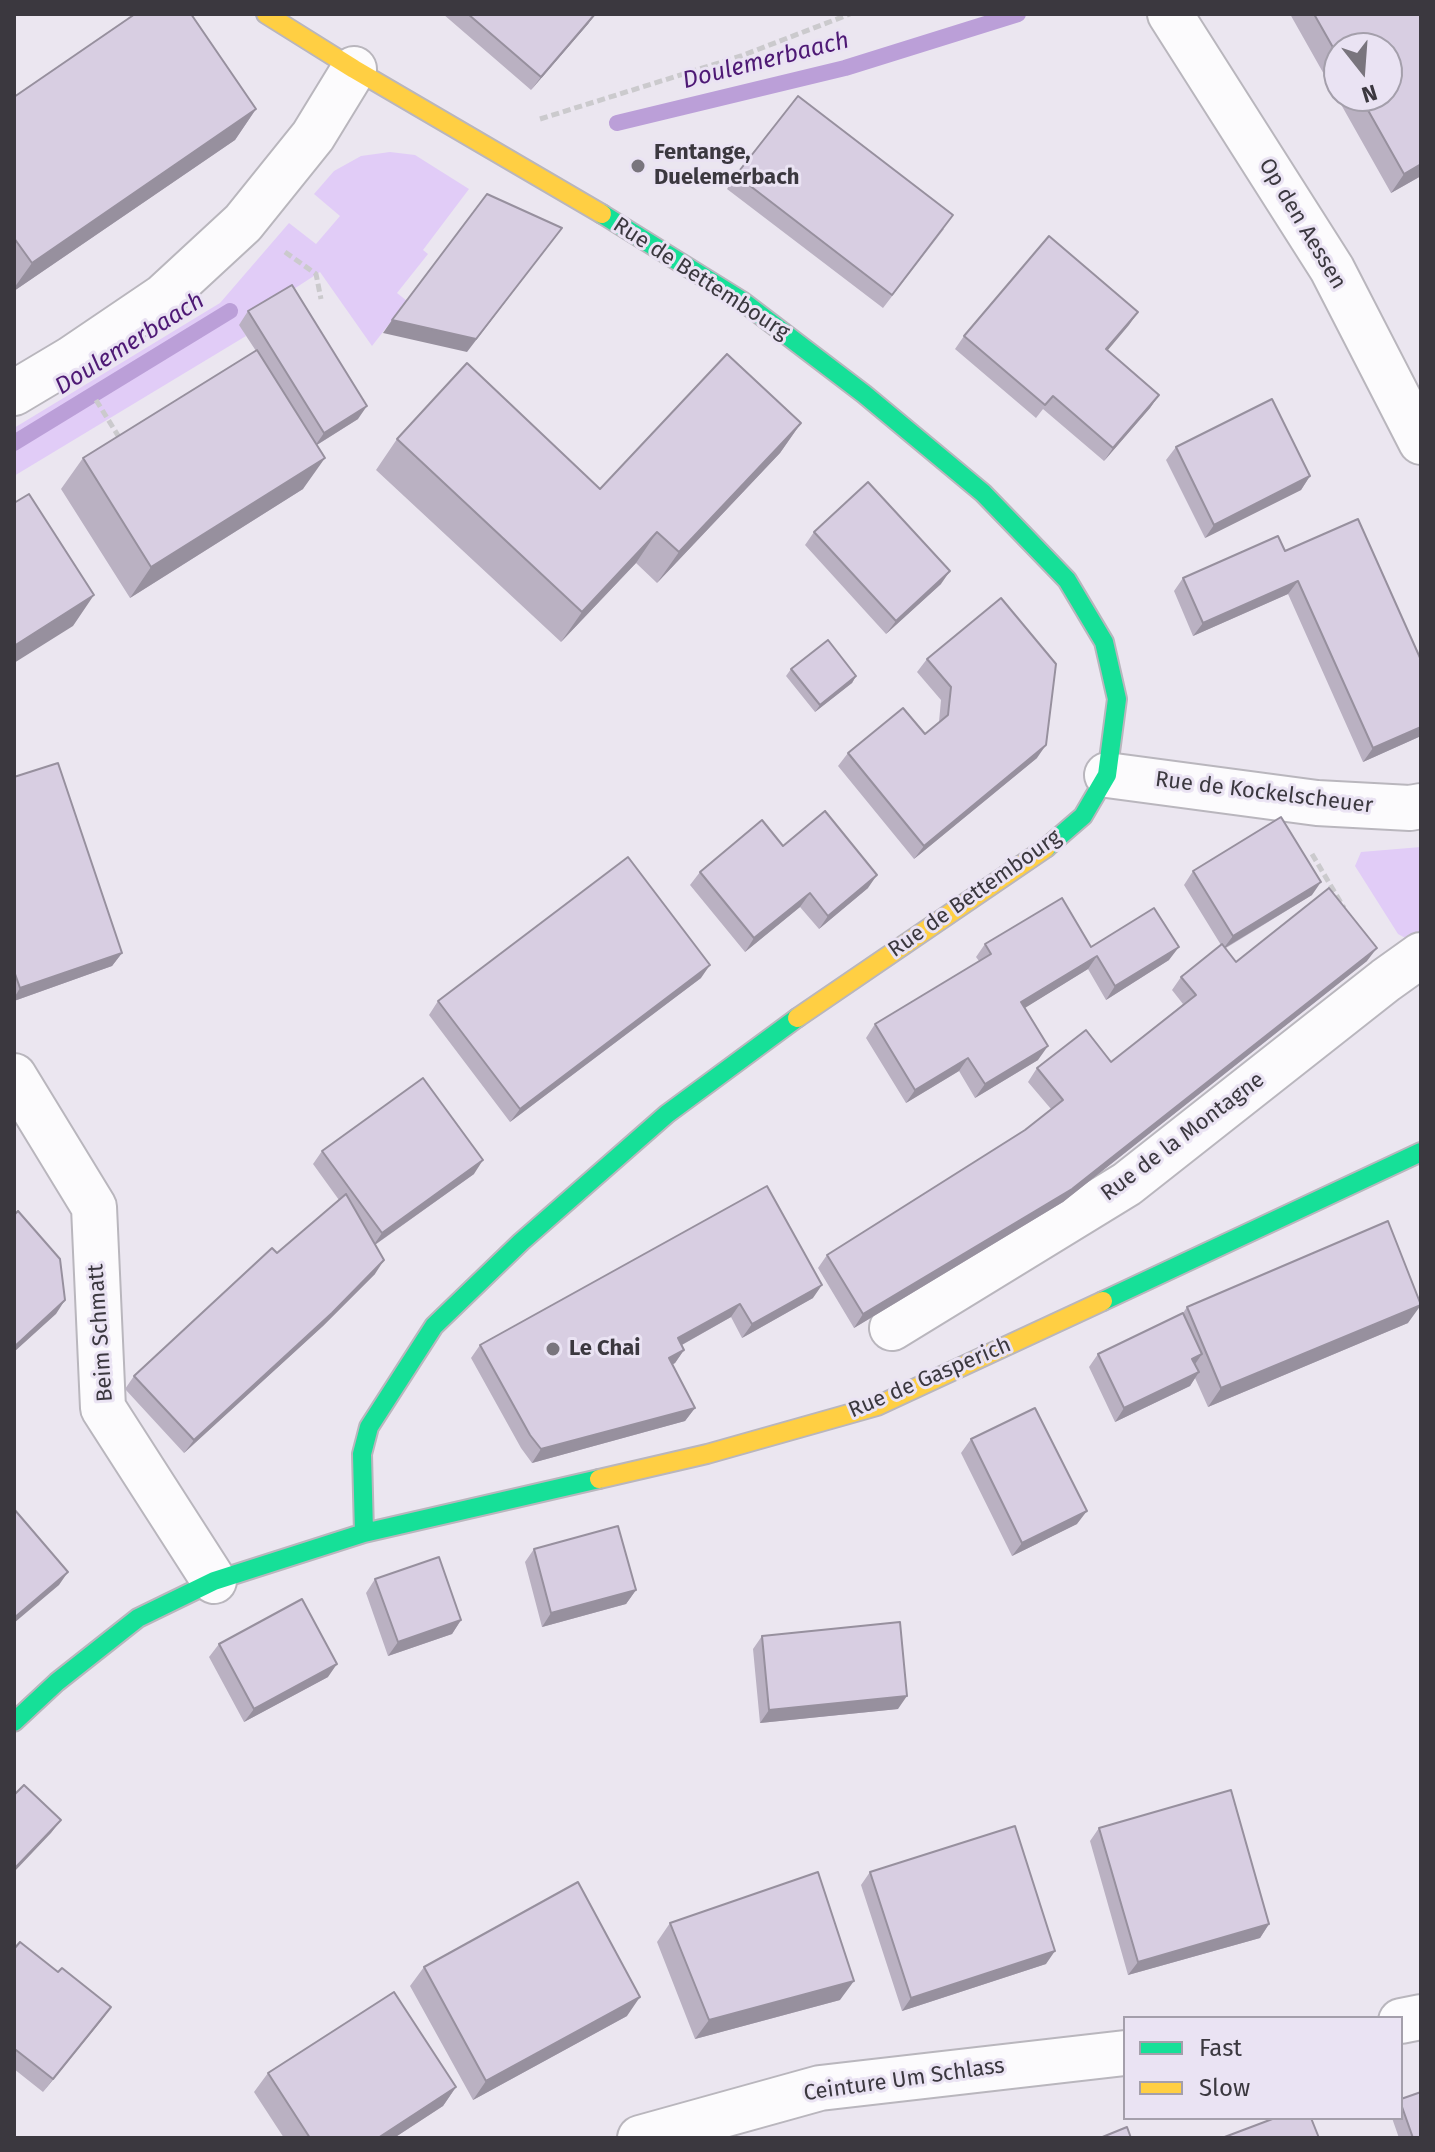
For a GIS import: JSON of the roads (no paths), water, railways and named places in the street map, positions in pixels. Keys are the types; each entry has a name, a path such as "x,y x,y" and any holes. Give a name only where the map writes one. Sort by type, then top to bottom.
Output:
{"main road":[{"name":"Rue de Bettembourg","path":"266,14 354,69 575,197 742,301 864,394 983,493 1067,580 1104,642 1117,699 1107,775 1083,816 1038,855 798,1017 667,1114 521,1242 434,1326 369,1427 362,1454 364,1533"},
{"name":"Rue de Gasperich","path":"364,1533 707,1454 877,1406 1421,1152"},
{"path":"14,1722 57,1682 138,1618 214,1581 364,1533"}],"street":[{"name":"Op den Aessen","path":"1170,14 1332,269 1421,442"},
{"path":"14,393 71,359 164,296 243,223 313,136 354,69"},
{"name":"Rue de Kockelscheuer","path":"1107,775 1317,803 1421,806"},
{"name":"Rue de la Montagne","path":"892,1328 1127,1184 1421,955"},
{"name":"Beim Schmatt","path":"14,1076 94,1207 103,1408 214,1581"},
{"name":"Ceinture Um Schlass","path":"640,2138 820,2088 1123,2053"}],"waterway":[{"name":"Doulemerbaach","path":"617,123 845,68 1018,14"},
{"name":"Doulemerbaach","path":"14,443 230,311"}],"place":[{"name":"Fentange, Duelemerbach","path":"638,166"},
{"name":"Le Chai","path":"553,1349"}]}
